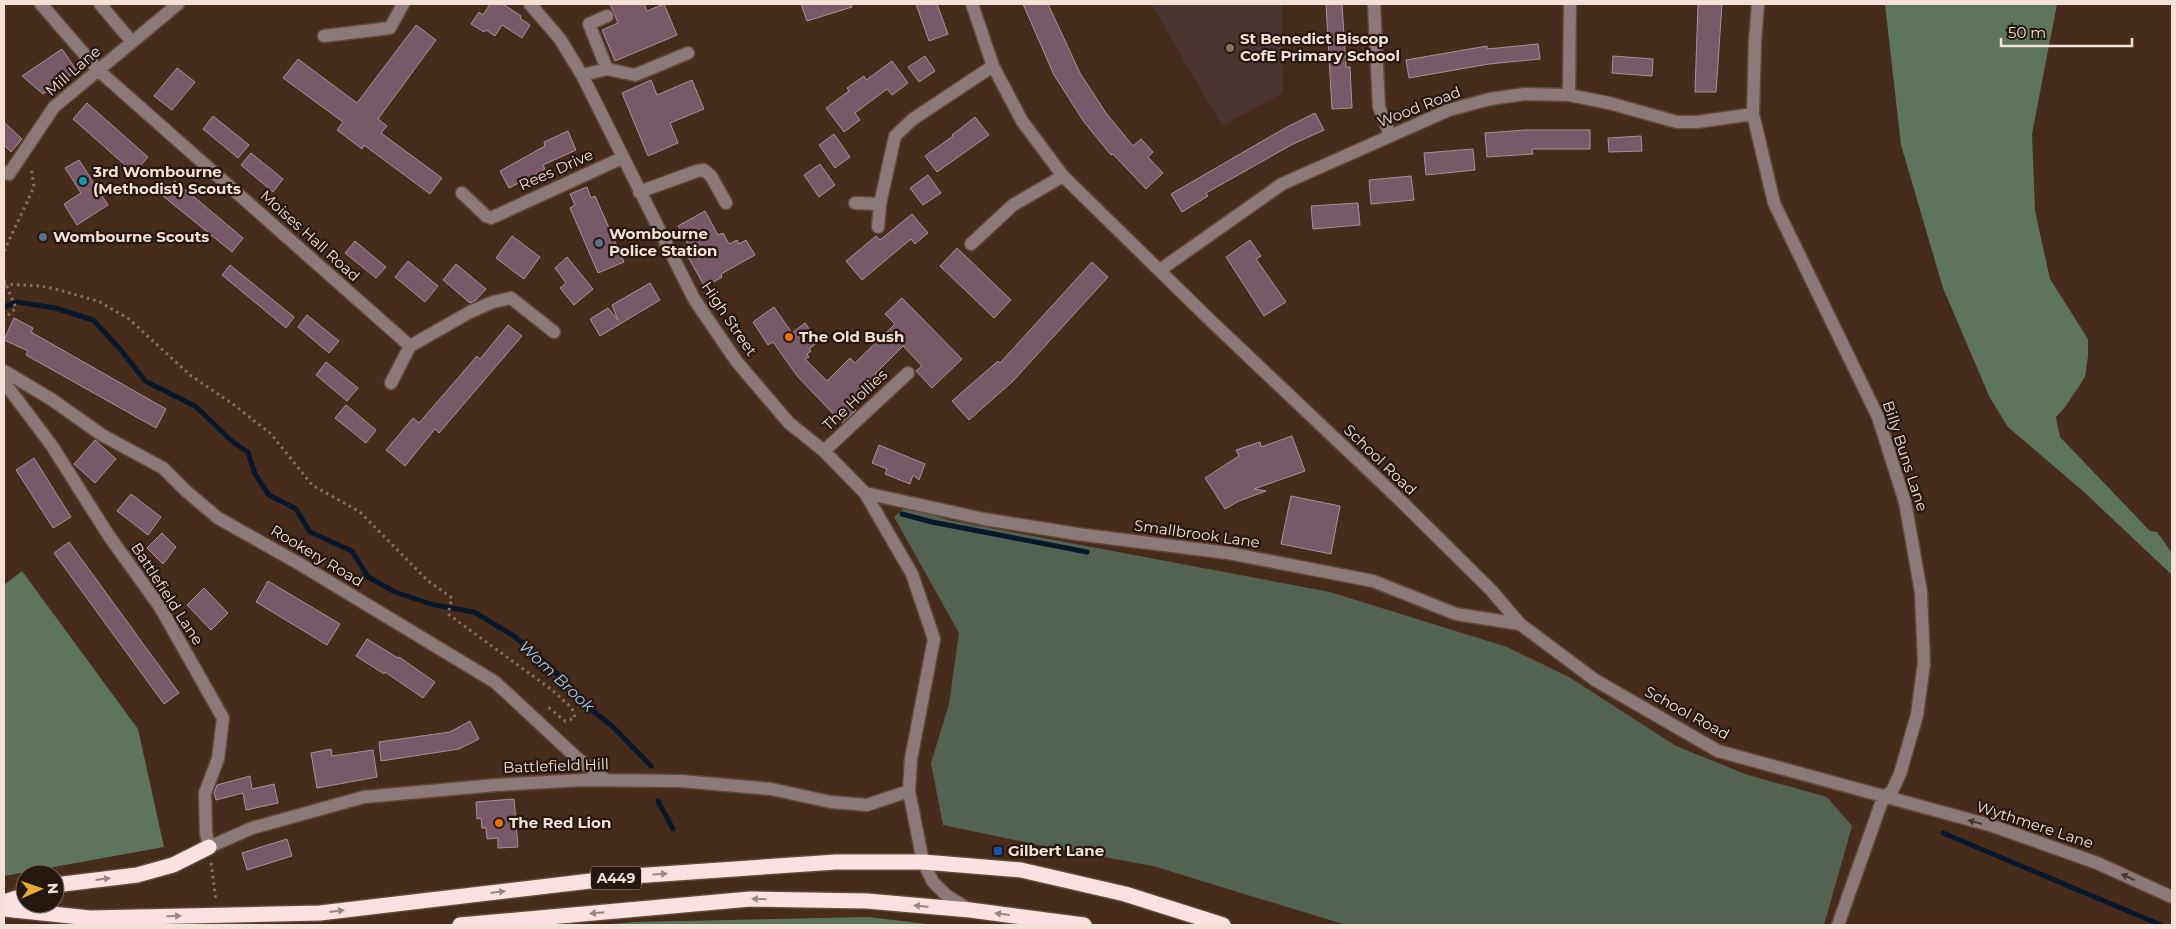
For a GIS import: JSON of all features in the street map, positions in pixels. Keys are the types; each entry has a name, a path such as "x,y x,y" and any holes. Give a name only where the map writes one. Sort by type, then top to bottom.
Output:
{"highway":[{"path":"65,884 137,875 173,865 209,847"},
{"name":"A449","path":"4,909 90,918 320,913 633,876 836,862 923,862 1021,870 1125,894 1223,925"},
{"name":"A449","path":"460,925 750,899 867,901 970,910 1084,925"}],"street":[{"name":"Moises Hall Road","path":"41,4 98,70 410,346"},
{"path":"100,4 132,42"},
{"name":"Mill Lane","path":"4,172 9,174 54,107 178,4"},
{"path":"324,36 390,28 403,4"},
{"name":"High Street","path":"530,4 560,39 582,75 694,299 737,362 788,423 824,451 865,493"},
{"name":"School Road","path":"972,4 993,66 1022,121 1063,176 1422,522 1491,590 1520,624 1595,680 1718,751 1883,798"},
{"path":"1374,4 1379,106 1390,135"},
{"path":"1569,95 1570,4"},
{"name":"Billy Buns Lane","path":"1758,4 1754,41 1753,114 1774,203 1878,416 1906,502 1922,592 1924,663 1917,715 1900,774 1892,791 1883,798 1838,925"},
{"path":"607,69 588,24 608,16"},
{"path":"582,75 607,69 635,75 688,53"},
{"path":"878,227 880,204 895,136 913,118 993,66"},
{"name":"Wood Road","path":"1160,270 1282,184 1449,110 1490,99 1525,94 1569,95 1609,103 1677,122 1697,122 1753,114"},
{"name":"Rees Drive","path":"462,194 486,216 491,218 622,158"},
{"path":"639,192 704,170 712,176 726,203"},
{"path":"971,244 1013,204 1063,176"},
{"path":"855,203 880,204"},
{"path":"391,382 410,346 470,312 492,302 511,298 554,332"},
{"name":"Rookery Road","path":"4,371 51,399 102,435 164,468 186,491 218,518 298,563 495,682 578,758 606,780"},
{"name":"The Hollies","path":"824,451 908,373"},
{"name":"Battlefield Lane","path":"4,382 52,446 109,536 160,607 223,718 218,759 205,793 206,833 209,847"},
{"path":"865,493 912,574 934,639 911,759 909,791 923,862 933,882 947,896 970,910"},
{"name":"Smallbrook Lane","path":"865,493 984,519 1077,534 1228,553 1373,581 1456,614 1520,624"},
{"name":"Battlefield Hill","path":"209,847 252,828 364,797 496,785 606,780 681,781 771,789 831,802 866,805 909,791"},
{"name":"Wythmere Lane","path":"1883,798 1992,826 2097,863 2172,897"}],"path":[{"path":"4,251 34,187 32,173 21,156"},
{"path":"4,280 16,308 4,320"},
{"path":"5,284 42,286 60,290 100,302 129,319 190,375 234,405 271,434 312,485 360,512 427,580 452,598 448,614 552,690 572,708 575,718 565,721 549,708 523,708"},
{"path":"209,847 218,915"}],"shaded area":[{"name":"St Benedict Biscop CofE Primary School","path":"1151,4 1282,4 1283,93 1222,126"}],"green space":[{"path":"1885,4 2057,4 2032,134 2035,211 2050,279 2088,339 2085,377 2066,406 2056,417 2060,437 2150,531 2157,532 2172,553 2172,575 2084,492 2008,427 1990,398 1943,288 1901,145"},
{"path":"907,506 948,520 1330,592 1507,647 1569,677 1676,746 1748,775 1827,797 1852,826 1824,925 1346,925 1153,866 943,825 931,763 949,704 959,633 894,517"},
{"path":"22,571 138,729 164,847 65,865 15,864 15,874 4,876 4,585"},
{"path":"868,917 936,925 600,925 635,922"}],"building":[{"path":"490,4 503,4 521,16 520,18 530,25 522,38 502,25 495,36 471,24 479,12 483,15"},
{"path":"610,4 644,4 647,11 664,4 677,35 615,61 602,30 618,23"},
{"path":"801,4 851,4 852,7 807,21"},
{"path":"916,4 937,4 948,34 929,41"},
{"path":"1023,4 1048,4 1080,73 1106,113 1133,146 1141,139 1153,152 1148,157 1163,173 1146,189 1113,154 1111,155 1084,122 1054,75"},
{"path":"1326,4 1342,4 1346,67 1350,67 1352,108 1332,109"},
{"path":"1698,4 1722,4 1716,92 1695,92"},
{"path":"416,25 436,40 378,119 387,126 381,133 442,178 430,194 364,145 362,149 337,130 343,122 283,78 298,59 357,103"},
{"path":"1538,44 1540,59 1489,64 1409,78 1406,60 1487,46 1487,49"},
{"path":"62,49 77,71 43,94 22,76"},
{"path":"925,56 935,71 919,82 908,67"},
{"path":"1613,56 1653,59 1652,76 1612,73"},
{"path":"892,61 908,83 892,95 887,89 855,113 860,120 844,132 826,108 849,91 847,88 864,76 866,80"},
{"path":"177,68 195,82 172,110 154,96"},
{"path":"651,80 657,95 692,80 704,109 670,123 678,143 648,156 622,93"},
{"path":"87,103 148,157 134,173 73,119"},
{"path":"1315,113 1324,130 1293,144 1206,193 1208,196 1182,212 1171,194 1285,128"},
{"path":"213,116 249,145 238,158 203,129"},
{"path":"975,117 989,135 937,172 925,156"},
{"path":"4,122 22,139 11,152 4,145"},
{"path":"1525,130 1590,130 1590,149 1532,149 1533,154 1487,157 1485,133"},
{"path":"568,131 576,150 543,165 545,169 509,188 500,171 545,146 544,142"},
{"path":"834,134 850,157 835,168 819,145"},
{"path":"1641,136 1642,151 1609,152 1608,138"},
{"path":"1473,149 1475,170 1426,175 1424,153"},
{"path":"251,153 283,179 273,192 241,165"},
{"name":"3rd Wombourne (Methodist) Scouts","path":"79,160 108,205 77,225 64,204 81,193 65,168"},
{"path":"820,164 835,185 819,197 804,175"},
{"path":"928,175 941,193 923,205 910,188"},
{"path":"1411,176 1414,200 1371,204 1369,180"},
{"path":"175,181 243,238 232,252 163,196"},
{"path":"587,187 591,198 595,196 624,262 598,273 570,208 575,205 570,194"},
{"path":"1358,203 1360,225 1313,229 1311,206"},
{"path":"705,211 718,235 723,233 729,244 737,240 739,244 746,240 755,255 721,274 722,277 705,287 683,248 688,244 678,226"},
{"path":"912,214 928,233 915,244 911,239 862,280 846,261 876,236 880,240"},
{"path":"512,236 540,257 524,279 496,258"},
{"path":"1250,240 1261,256 1256,259 1286,302 1264,316 1226,257"},
{"path":"355,241 386,267 376,278 345,253"},
{"path":"957,248 1011,300 994,318 940,266"},
{"path":"567,257 593,289 574,305 560,288 566,283 555,268"},
{"path":"408,261 438,286 425,302 395,277"},
{"path":"1092,262 1108,277 1013,381 969,420 952,401 998,361 1000,363"},
{"path":"456,264 486,289 476,300 470,303 443,280"},
{"path":"230,265 294,317 286,328 222,275"},
{"path":"650,283 660,300 600,336 590,319 608,308 618,320 612,305"},
{"path":"902,298 962,359 932,388 916,371 922,366 903,346 875,374 878,377 850,405 856,410 842,423 798,377 773,342 768,345 753,322 774,307 792,333 805,323 818,342 809,349 811,351 807,354 809,357 805,359 827,381 850,358 855,363 895,324 885,314"},
{"path":"307,315 339,341 329,353 298,327"},
{"path":"14,318 33,328 31,332 166,409 156,428 26,355 28,351 4,340"},
{"path":"508,325 522,336 439,433 435,429 405,466 386,450 413,418 419,423 477,356 480,359"},
{"path":"326,362 358,388 347,401 316,375"},
{"path":"346,405 376,430 366,443 335,418"},
{"path":"1292,436 1305,471 1254,489 1266,491 1239,501 1225,509 1205,478 1239,456 1236,450 1260,442 1261,447"},
{"path":"95,440 116,459 95,483 74,464"},
{"path":"879,445 925,464 919,480 913,475 910,484 885,474 887,469 872,463"},
{"path":"34,458 71,517 53,528 16,470"},
{"path":"131,494 161,517 148,535 117,511"},
{"path":"1291,496 1340,506 1331,554 1281,544"},
{"path":"162,533 176,547 163,564 147,548"},
{"path":"69,542 179,693 164,704 54,553"},
{"path":"268,581 340,624 327,645 256,602"},
{"path":"204,588 228,613 211,630 187,605"},
{"path":"367,639 399,657 435,682 423,698 385,672 384,674 356,656"},
{"path":"470,721 479,739 459,749 381,761 379,742 450,732"},
{"path":"331,749 332,756 373,750 377,777 317,788 311,753"},
{"path":"250,776 252,789 274,784 278,803 246,810 243,793 216,800 214,793 217,785"},
{"name":"The Red Lion","path":"514,799 518,847 498,848 498,838 487,839 486,828 482,828 481,818 477,819 476,802"},
{"path":"287,839 292,856 247,870 242,853"}],"waterway":[{"name":"Wom Brook","path":"4,307 17,302 55,308 93,320 121,350 145,381 195,406 234,443 248,452 255,474 269,495 296,509 310,532 352,551 368,577 395,592 434,605 474,612 514,636 553,669 587,706 613,727 651,766"},
{"path":"902,514 932,522 1087,552"},
{"name":"Wom Brook","path":"658,801 673,829"},
{"path":"1943,833 2161,925"}],"place":[{"name":"St Benedict Biscop CofE Primary School","path":"1230,48"},
{"name":"3rd Wombourne (Methodist) Scouts","path":"83,181"},
{"name":"Wombourne Scouts","path":"43,237"},
{"name":"Wombourne Police Station","path":"599,243"},
{"name":"The Old Bush","path":"789,337"},
{"name":"The Red Lion","path":"499,823"},
{"name":"Gilbert Lane","path":"998,851"}]}
